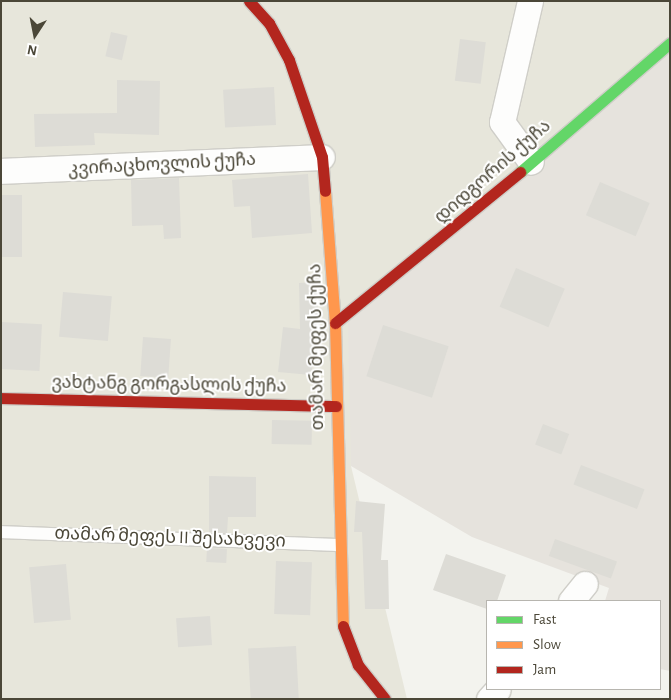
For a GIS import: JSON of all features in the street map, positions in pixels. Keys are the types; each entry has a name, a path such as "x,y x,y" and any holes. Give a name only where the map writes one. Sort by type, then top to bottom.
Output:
{"street":[{"name":"თამარ მეფეს ქუჩა","path":"249,1 269,23 289,60 322,157 336,323 338,545 343,629 358,665 385,699"},
{"path":"530,1 502,122 531,162"},
{"name":"დიდგორის ქუჩა","path":"336,323 531,162 670,43"},
{"name":"კვირაცხოვლის ქუჩა","path":"1,171 322,157"},
{"name":"ვახტანგ გორგასლის ქუჩა","path":"1,398 336,406"}],"lane":[{"name":"თამარ მეფეს II შესახვევი","path":"1,532 338,545"}],"shaded area":[{"path":"1,1 670,1 670,48 351,466 407,699 1,699"},
{"path":"670,46 670,671 661,669 661,600 605,600 609,588 472,537 351,466 348,318"}],"building":[{"path":"111,32 128,36 122,60 105,56"},
{"path":"460,39 486,42 481,84 455,81"},
{"path":"117,80 160,81 159,135 94,133 95,145 35,147 34,114 117,113"},
{"path":"274,87 276,125 225,128 223,90"},
{"path":"308,174 312,233 252,238 250,206 234,207 232,180"},
{"path":"179,178 181,238 164,239 163,225 132,226 131,180"},
{"path":"600,182 650,203 636,236 586,215"},
{"path":"1,195 22,195 22,257 1,257"},
{"path":"516,268 565,289 548,327 500,307"},
{"path":"316,282 319,325 311,375 278,372 283,327 300,329 299,283"},
{"path":"63,292 112,296 108,341 59,337"},
{"path":"1,322 42,324 39,371 1,369"},
{"path":"383,325 449,346 432,398 366,376"},
{"path":"143,337 171,339 168,378 140,376"},
{"path":"272,420 312,421 312,445 272,444"},
{"path":"543,424 569,434 561,455 535,445"},
{"path":"581,465 644,489 637,509 573,485"},
{"path":"209,476 256,477 256,517 228,517 227,533 209,532"},
{"path":"356,501 385,504 381,560 388,560 389,609 365,609 362,532 354,532"},
{"path":"555,539 617,562 611,578 549,556"},
{"path":"207,548 227,549 226,563 206,562"},
{"path":"446,554 506,575 497,600 486,600 486,609 433,590"},
{"path":"276,561 312,562 310,615 274,614"},
{"path":"66,564 71,620 34,623 29,567"},
{"path":"210,616 212,645 178,647 176,618"},
{"path":"296,646 299,699 251,699 248,649"}],"traffic: fast":[{"path":"520,172 670,43"}],"traffic: slow":[{"path":"325,191 335,323 343,626"}],"traffic: jam":[{"path":"249,1 269,23 289,60 322,157 325,191"},
{"path":"335,323 520,172"},
{"path":"1,398 336,406"},
{"path":"343,626 358,665 385,699"}]}
